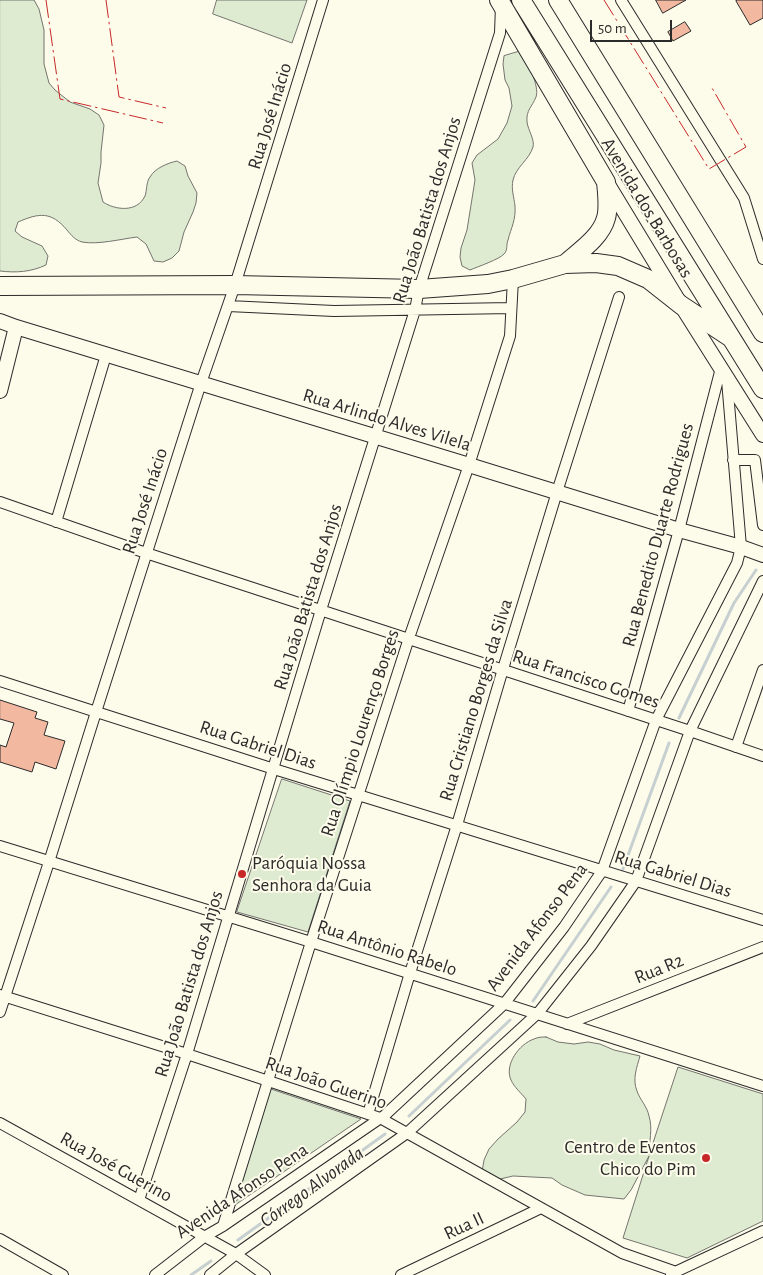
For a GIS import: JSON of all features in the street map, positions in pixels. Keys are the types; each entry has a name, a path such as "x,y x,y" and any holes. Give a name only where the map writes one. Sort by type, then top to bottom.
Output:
{"highway":[{"path":"521,0 763,389"},
{"path":"558,0 763,333"},
{"name":"Avenida dos Barbosas","path":"500,1 606,182"},
{"path":"540,31 568,116"},
{"path":"565,264 601,230 607,216 606,182"},
{"path":"0,286 236,285 419,289 488,284 565,264 596,263 618,266 648,279 681,305 731,338"}],"street":[{"name":"Rua José Inácio","path":"0,1012 2,996 49,862 201,383 236,285 323,0"},
{"path":"621,0 744,198 763,259"},
{"name":"Rua João Batista dos Anjos","path":"139,1200 187,1054 321,610 415,310 419,289 500,33 500,1"},
{"name":"Avenida dos Barbosas","path":"606,182 763,435"},
{"name":"Rua Olímpio Lourenço Borges","path":"223,1226 267,1081 409,638 469,465 510,336 513,279"},
{"name":"Rua Cristiano Borges da Silva","path":"368,1114 457,825 502,670 619,297"},
{"path":"228,306 334,312 511,308"},
{"name":"Rua Arlindo Alves Vilela","path":"0,321 763,555"},
{"path":"0,391 3,370 16,327"},
{"path":"56,522 106,354"},
{"name":"Avenida Afonso Pena","path":"155,1275 204,1237 385,1115 504,1004 564,926 602,871 656,720 737,564 741,547 724,373"},
{"name":"Rua Benedito Duarte Rodrigues","path":"628,711 724,373"},
{"path":"733,460 759,459 763,525"},
{"name":"Rua Francisco Gomes","path":"0,502 146,553 763,756"},
{"path":"210,1275 236,1254 407,1134 538,1013 591,946 636,881 690,731 763,581"},
{"path":"736,747 763,670"},
{"name":"Rua Gabriel Dias","path":"0,681 274,769 763,920"},
{"name":"Rua Antônio Rabelo","path":"0,846 538,1013 567,1024 763,1086"},
{"name":"Rua R2","path":"567,1024 763,947"},
{"name":"Rua João Guerino","path":"2,996 187,1054 380,1118 622,1253 672,1274"},
{"name":"Rua José Guerino","path":"0,1123 236,1254 265,1275"},
{"name":"Rua II","path":"401,1275 541,1208"},
{"path":"672,1274 763,1231"},
{"path":"0,1239 64,1275"}],"green space":[{"path":"0,0 34,0 39,9 44,30 44,64 49,83 70,102 90,109 99,115 104,125 98,183 103,202 119,208 137,205 145,196 149,179 155,171 177,161 185,166 197,193 196,203 184,232 179,251 172,258 163,262 154,261 146,244 137,237 102,242 82,242 73,237 56,219 39,216 18,222 15,231 22,237 42,246 48,256 46,265 23,271 0,271"},
{"path":"217,0 307,0 292,43 213,14"},
{"path":"521,51 535,80 537,93 528,111 527,118 533,147 513,180 515,216 505,252 502,256 470,270 462,266 460,257 467,230 475,180 472,163 477,155 498,139 507,123 512,106 509,88 505,80 504,56"},
{"path":"282,779 350,801 308,932 237,912"},
{"path":"546,1037 558,1042 600,1044 614,1050 640,1056 635,1082 637,1091 647,1109 650,1121 649,1155 678,1067 763,1094 763,1221 687,1258 623,1238 649,1156 631,1190 624,1199 585,1195 562,1185 552,1178 513,1176 487,1182 482,1172 484,1160 489,1149 525,1112 526,1099 514,1085 509,1074 511,1062 523,1045 537,1038"},
{"path":"271,1089 361,1119 235,1205"}],"building":[{"path":"656,0 686,0 663,13"},
{"path":"763,0 763,18 750,25 736,1"},
{"path":"685,22 691,31 673,41 668,32"},
{"path":"0,700 37,712 35,718 48,722 44,735 65,741 56,769 35,762 32,772 0,762 0,745 6,747 14,723 0,719"}],"waterway":[{"name":"Córrego Alvorada","path":"679,718 734,603 756,570"},
{"name":"Córrego Alvorada","path":"623,869 669,743"},
{"name":"Córrego Alvorada","path":"533,1001 611,887"},
{"name":"Córrego Alvorada","path":"409,1116 510,1020"},
{"name":"Córrego Alvorada","path":"238,1240 385,1134"},
{"name":"Córrego Alvorada","path":"191,1275 211,1261"}],"power":[{"path":"46,0 60,99 163,123"},
{"path":"106,0 119,97 166,108"},
{"path":"604,0 709,169 746,147 712,88"}],"place":[{"name":"Paróquia Nossa Senhora da Guia","path":"242,874"},
{"name":"Centro de Eventos Chico do Pim","path":"706,1158"}]}
